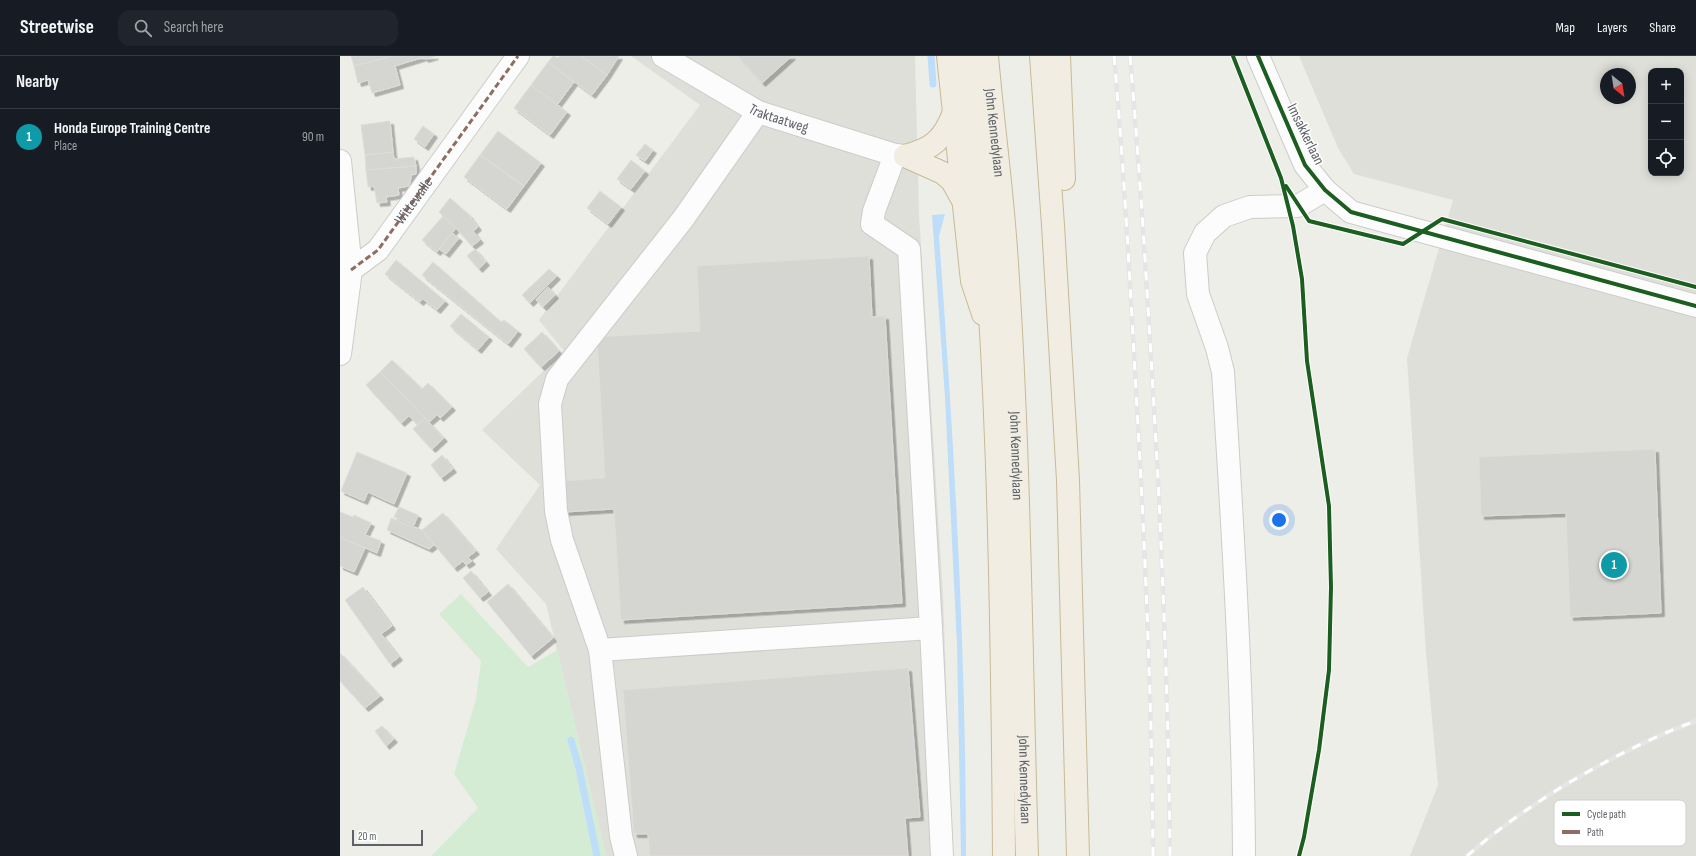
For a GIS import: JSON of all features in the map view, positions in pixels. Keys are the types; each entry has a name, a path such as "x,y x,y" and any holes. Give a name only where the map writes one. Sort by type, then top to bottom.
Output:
{"highway":[{"path":"948,56 972,281 980,308 991,333"},
{"name":"John Kennedylaan","path":"969,56 987,260 991,333 1002,674 1004,856"},
{"name":"John Kennedylaan","path":"987,56 1007,263 1022,624 1027,856"},
{"path":"1041,56 1054,233 1068,480 1078,856"},
{"path":"1060,56 1072,376 1068,480"},
{"path":"900,155 922,152 939,140 949,126 954,112"},
{"path":"900,155 942,173 952,181 963,200"}],"street":[{"name":"Wittewalle","path":"351,270 378,250 518,56"},
{"name":"Traktaatweg","path":"663,56 758,112 900,155"},
{"name":"Imsakkerlaan","path":"1258,56 1305,165 1325,190 1351,212 1696,306"},
{"path":"626,856 621,836 600,650 562,540 556,511 550,404 557,379 583,344 683,219 758,112"},
{"path":"900,155 874,212 872,224 909,249 931,628 942,856"},
{"path":"340,161 351,270 340,354"},
{"path":"1244,856 1242,716 1223,372 1217,348 1198,294 1195,253 1205,232 1224,216 1250,207 1298,206 1325,190"},
{"path":"600,650 931,628"}],"shaded area":[{"path":"631,56 915,56 919,214 943,594 952,856 606,856 546,604 496,549 540,485 482,430 564,351 539,320 700,105"},
{"path":"1299,56 1696,56 1696,856 1410,856 1438,785 1426,653 1407,358 1453,200 1354,174 1338,148"}],"green space":[{"path":"461,594 528,667 557,650 606,856 431,856 478,808 454,774 476,699 481,661 439,614"}],"water":[{"path":"945,214 939,236 950,391 958,546 964,701 966,856 961,856 957,645 945,397 932,215"}],"building":[{"path":"351,56 392,56 354,66"},
{"path":"392,56 435,56 425,59 424,57 395,66 400,85 372,93 368,80 358,83 354,66"},
{"path":"553,56 558,58 560,56 581,56 607,75 592,95 548,62"},
{"path":"581,56 619,56 607,75"},
{"path":"738,56 792,56 762,83"},
{"path":"548,62 574,82 557,105 531,85"},
{"path":"531,85 567,112 550,135 514,108"},
{"path":"390,121 393,152 365,155 361,125"},
{"path":"423,126 434,134 425,147 414,139"},
{"path":"498,131 541,163 524,186 480,155"},
{"path":"645,144 653,150 645,161 636,155"},
{"path":"393,152 394,159 414,157 416,166 366,170 365,155"},
{"path":"480,155 524,186 507,209 464,177"},
{"path":"631,160 645,171 631,189 617,179"},
{"path":"416,166 416,174 411,175 409,186 398,188 399,195 386,197 387,202 377,203 374,186 368,187 366,170"},
{"path":"600,191 621,207 608,224 587,208"},
{"path":"450,198 468,214 478,227 473,231 480,240 472,246 439,212"},
{"path":"443,216 456,228 437,252 422,240"},
{"path":"452,233 459,238 446,254 439,249"},
{"path":"475,249 486,262 479,269 467,256"},
{"path":"869,256 872,317 885,316 902,603 621,620 614,509 565,512 564,481 605,478 597,337 700,331 697,266"},
{"path":"396,260 445,301 437,310 423,299 420,302 385,274"},
{"path":"433,262 501,322 504,320 518,331 508,344 422,275"},
{"path":"549,269 557,276 530,303 522,295"},
{"path":"548,287 555,295 543,307 536,300"},
{"path":"461,314 489,337 478,350 450,326"},
{"path":"542,332 559,351 541,367 524,349"},
{"path":"392,360 422,389 428,383 452,407 440,418 437,415 429,422 380,372"},
{"path":"380,372 425,418 418,425 409,416 401,423 366,385"},
{"path":"425,418 444,438 432,449 413,429"},
{"path":"1655,449 1661,613 1570,617 1566,513 1481,516 1479,457"},
{"path":"357,452 407,473 394,504 368,492 364,501 341,491"},
{"path":"442,455 453,469 441,478 431,465"},
{"path":"399,507 418,515 414,525 394,517"},
{"path":"340,512 353,517 354,515 371,523 365,535 381,541 377,553 340,537"},
{"path":"443,513 476,551 468,557 472,561 466,565 463,561 454,568 422,530"},
{"path":"391,518 422,530 434,545 429,549 387,530"},
{"path":"340,537 365,548 354,572 340,566"},
{"path":"471,571 488,592 480,598 463,578"},
{"path":"508,584 553,638 531,656 487,602"},
{"path":"363,587 392,626 381,634 399,657 390,664 345,600"},
{"path":"340,653 380,696 365,708 340,681"},
{"path":"908,668 920,817 905,818 908,856 650,856 648,834 634,834 623,690"},
{"path":"382,726 394,739 386,746 375,731"}],"waterway":[{"path":"931,56 933,84"},
{"path":"571,740 579,768 597,856"}],"railway":[{"path":"1114,56 1128,241 1144,533 1150,694 1153,856"},
{"path":"1130,56 1149,319 1158,478 1166,667 1170,856"},
{"path":"1467,856 1522,813 1580,776 1639,745 1696,721"}],"marked path":[{"path":"351,270 378,250 518,56"}],"cycle path":[{"path":"1233,56 1281,178 1293,226 1302,279 1307,361 1329,506 1331,587 1329,670 1319,750 1304,837 1299,856"},
{"path":"1258,56 1305,165 1325,190 1351,212 1696,306"},
{"path":"1286,186 1309,221 1403,244 1442,219 1696,287"}],"place":[{"name":"Honda Europe Training Centre","path":"1614,565"}]}
